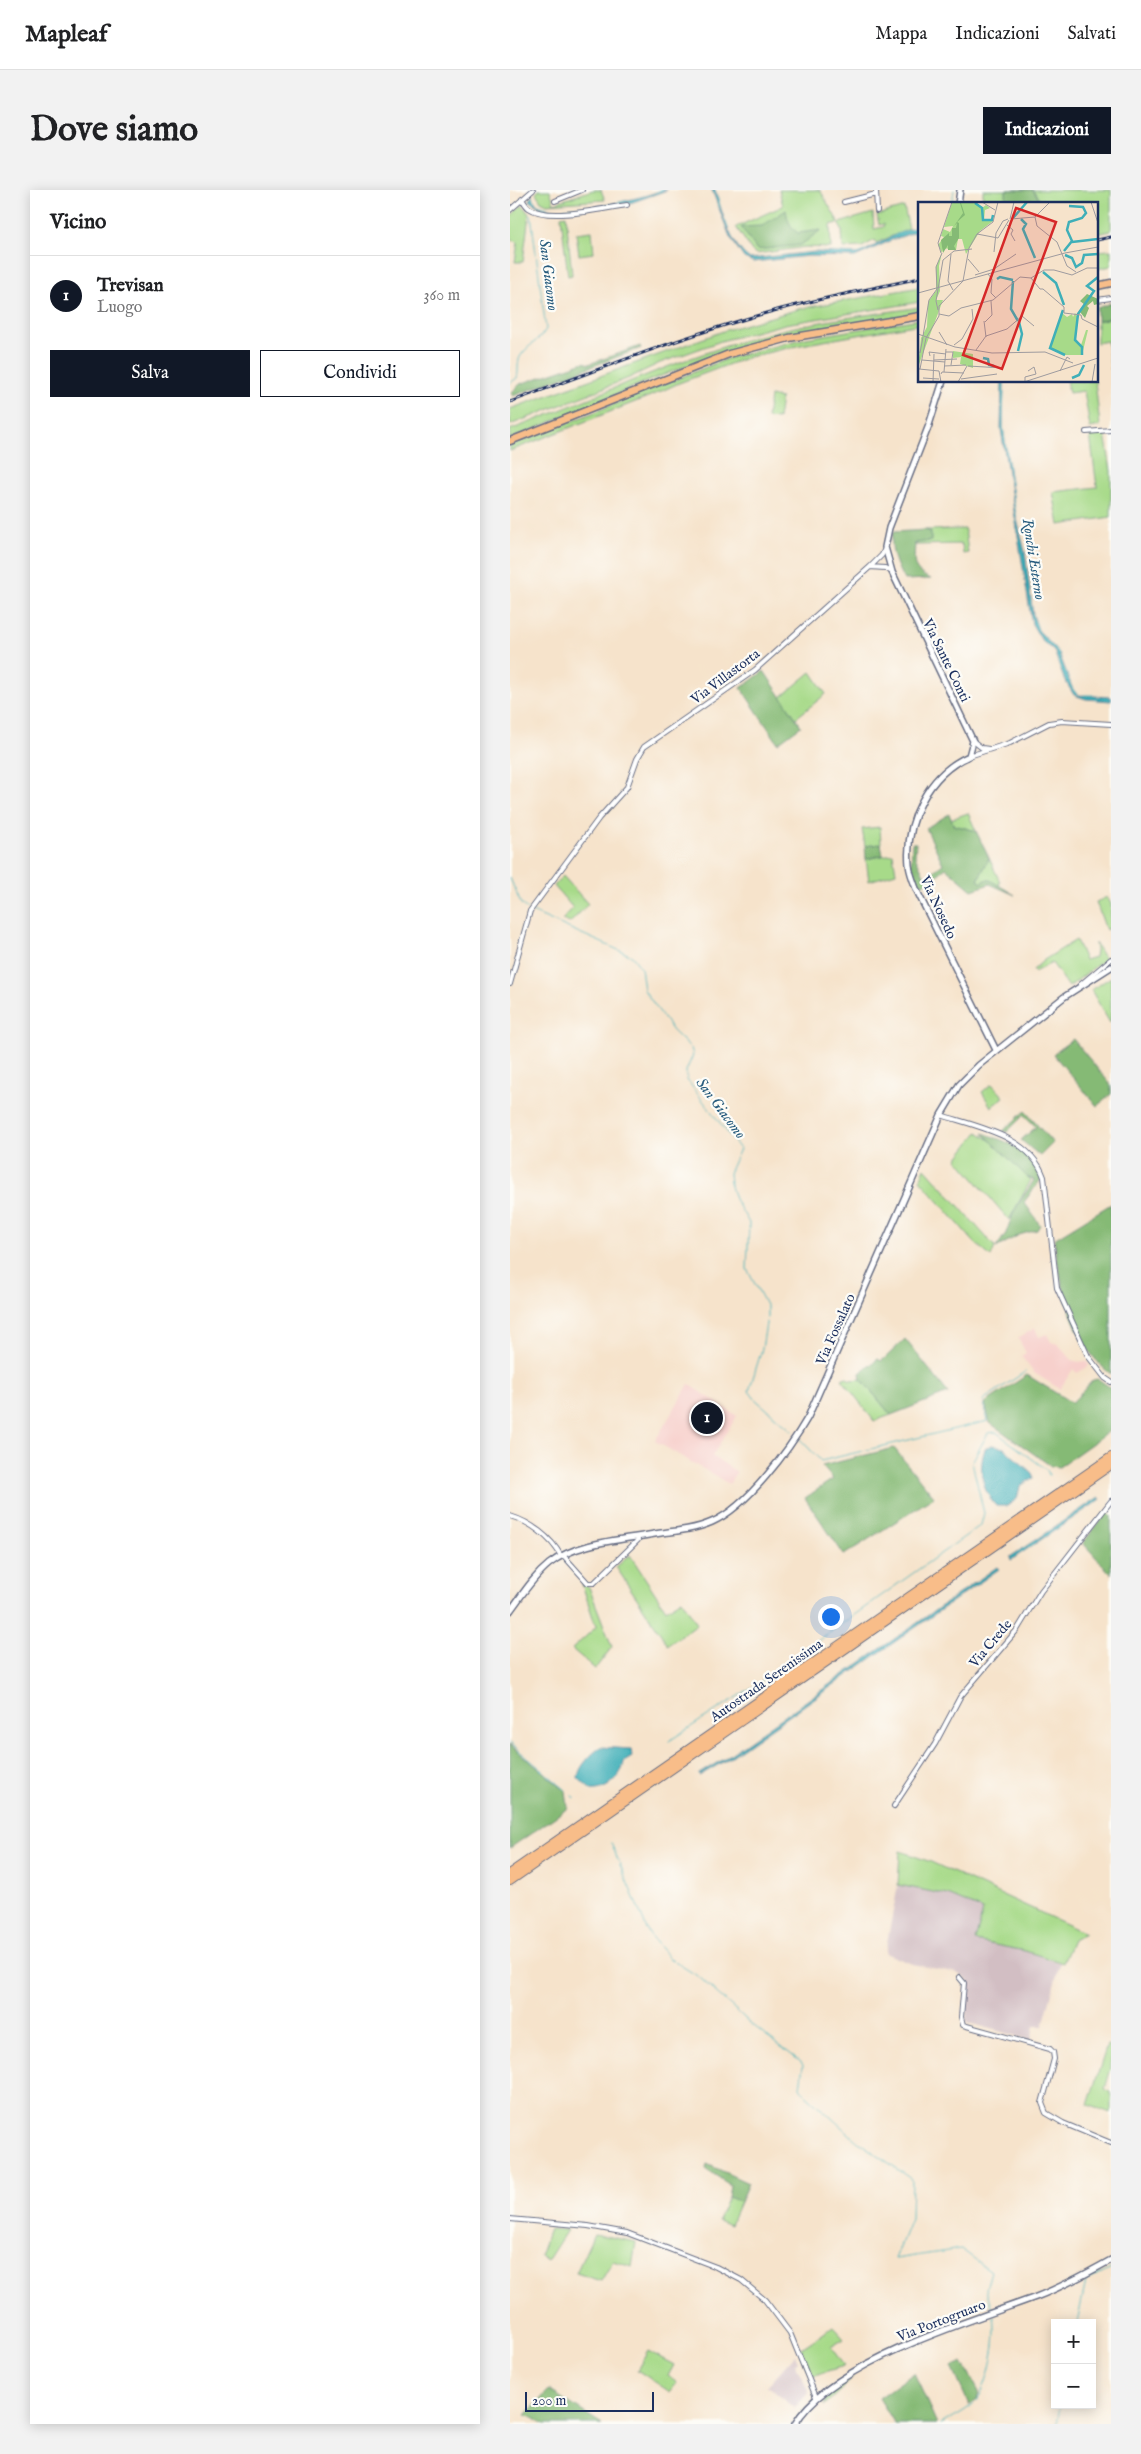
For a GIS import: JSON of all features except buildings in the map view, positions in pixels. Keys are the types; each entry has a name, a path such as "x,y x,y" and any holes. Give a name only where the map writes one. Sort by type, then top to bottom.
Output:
{"highway":[{"path":"1098,286 1111,283"},
{"path":"510,441 730,354 796,337 918,316"},
{"name":"Autostrada Serenissima","path":"510,1873 1111,1457"},
{"name":"Autostrada Serenissima","path":"510,1881 1111,1465"}],"street":[{"path":"510,210 533,190"},
{"path":"555,201 582,190"},
{"path":"844,202 876,192 877,212"},
{"path":"522,199 529,208 544,213 577,212 627,206"},
{"path":"1098,300 1111,298"},
{"name":"Via Villastorta","path":"510,984 530,911 599,818 627,787 637,759 644,747 755,670 882,555 889,528 929,425 943,382"},
{"path":"1086,432 1111,430"},
{"name":"Via Sante Conti","path":"885,547 892,572 973,741"},
{"path":"870,567 885,568 892,572"},
{"name":"Via Nosedo","path":"996,1050 917,892 909,866 914,820 922,799 943,772 970,756 1010,742 1049,723 1062,721 1111,724"},
{"path":"970,756 973,741 982,748 989,749"},
{"path":"1079,986 1093,972 1111,959"},
{"name":"Via Fossalato","path":"510,1611 539,1573 562,1556 589,1546 698,1527 726,1515 752,1492 795,1438 814,1403 941,1116 959,1085 996,1050 1079,986 1111,967"},
{"path":"941,1116 1007,1138 1027,1151 1036,1160 1044,1177 1057,1288 1088,1356 1105,1378 1111,1382"},
{"name":"Via Crede","path":"894,1806 935,1744 960,1697 1017,1630 1041,1591 1111,1501"},
{"path":"510,1516 535,1528 588,1584 594,1583 638,1540 637,1538"},
{"path":"959,1977 964,1983 961,2017 963,2025 1050,2049 1054,2052 1054,2059 1042,2103 1046,2113 1063,2123 1111,2144"},
{"path":"510,2219 588,2226 627,2234 716,2267 741,2280 765,2300 781,2318 790,2333 816,2397"},
{"name":"Via Portogruaro","path":"795,2424 816,2397 855,2371 901,2347 1057,2288 1111,2260"}],"shaded area":[{"path":"1035,1328 1039,1337 1047,1334 1051,1342 1058,1344 1074,1362 1087,1361 1089,1366 1077,1373 1073,1369 1060,1389 1034,1373 1021,1356 1026,1353 1018,1338"},
{"path":"689,1384 737,1416 712,1456 737,1472 729,1484 655,1441"},
{"path":"898,1885 948,1895 983,1910 975,1941 1025,1951 1060,1963 1043,2026 1034,2026 1031,2040 966,2022 968,1980 957,1973 912,1964 885,1953"},
{"path":"795,2355 798,2361 795,2364 809,2392 795,2408 767,2386"}],"green space":[{"path":"539,190 550,190 554,203 593,190 601,190 605,200 547,204 541,201 536,193"},
{"path":"779,190 820,190 839,223 873,213 874,229 883,227 884,224 879,225 877,215 904,207 909,229 876,243 875,240 862,247 843,248 842,230 838,223 830,225 831,248 805,247 756,254 736,227 783,206"},
{"path":"983,190 1111,190 1111,231 1098,234 1098,202 983,202"},
{"path":"1006,190 1033,190 1041,202 1006,202"},
{"path":"522,205 529,214 523,262 515,262 518,242 510,240 510,217"},
{"path":"786,210 789,223 798,233 821,230 801,245 757,250 741,227 762,226"},
{"path":"566,215 572,275 568,276 561,216"},
{"path":"592,231 594,253 579,255 576,233"},
{"path":"1111,250 1111,266 1098,269 1098,251"},
{"path":"918,287 918,302 785,324 721,341 660,363 629,378 510,425 510,409 726,330 799,309"},
{"path":"1111,303 1111,318 1098,321 1098,308"},
{"path":"918,307 918,313 823,328 729,351 646,382 510,439 510,430 704,354 770,333 845,318"},
{"path":"1111,318 1111,370 1107,341 1098,343 1098,321"},
{"path":"918,319 918,324 801,345 749,357 510,451 510,446 729,358 806,338"},
{"path":"640,346 641,348 513,396 511,393 520,384 584,362 589,364"},
{"path":"1067,382 1095,382 1100,426 1090,428 1084,391 1069,393"},
{"path":"770,396 781,398 778,419 767,418"},
{"path":"1105,433 1111,471 1111,517 1059,525 1053,492 1097,487 1090,435"},
{"path":"965,529 968,553 963,554 962,544 915,545 931,532 925,530"},
{"path":"925,530 931,532 931,541 915,543 914,561 920,573 931,579 904,580 893,551 893,532"},
{"path":"764,671 801,726 778,743 741,688"},
{"path":"811,672 826,694 796,718 781,697"},
{"path":"968,813 976,831 954,825 951,819"},
{"path":"949,814 954,825 976,831 989,858 978,880 982,883 985,880 990,880 1015,895 990,884 972,890 946,868 925,884 917,883 911,868 912,843 916,843 915,856 925,877 943,864 926,828"},
{"path":"880,827 881,844 865,846 862,829"},
{"path":"881,844 883,855 866,859 865,846"},
{"path":"893,854 896,873 869,881 866,859"},
{"path":"989,858 1000,882 999,887 990,880 982,883 978,880"},
{"path":"563,876 588,904 570,923 562,920 573,908 554,886"},
{"path":"1107,897 1111,904 1111,928 1106,930 1096,902"},
{"path":"1076,940 1085,960 1095,957 1095,943 1105,959 1069,987 1052,963 1034,972 1033,970 1044,960"},
{"path":"1111,977 1111,1022 1110,1023 1091,990"},
{"path":"1073,1039 1111,1085 1111,1094 1097,1106 1053,1054"},
{"path":"992,1084 1004,1097 991,1107 982,1092"},
{"path":"1025,1111 1053,1143 1040,1156 1021,1140 1036,1127 1024,1115 1007,1132 1003,1131"},
{"path":"978,1132 1002,1149 1031,1180 1009,1220 957,1159"},
{"path":"983,1133 1010,1144 1026,1154 1038,1169 1042,1178 1024,1202 1040,1225 1037,1230 1019,1235 996,1248 1006,1233 1014,1211 1034,1180 1027,1177"},
{"path":"925,1168 995,1247 991,1257 974,1242 920,1180"},
{"path":"1111,1204 1111,1374 1087,1348 1078,1331 1070,1312 1060,1274 1054,1239"},
{"path":"905,1339 948,1393 891,1415 861,1379 860,1373 878,1359 881,1361 884,1359"},
{"path":"1027,1375 1072,1403 1093,1380 1098,1379 1111,1388 1111,1430 1059,1467 1051,1466 990,1423 985,1403"},
{"path":"846,1377 850,1380 861,1379 891,1415 874,1421 842,1379"},
{"path":"894,1448 934,1497 844,1555 805,1498 833,1479 822,1466"},
{"path":"1107,1512 1111,1516 1111,1574 1083,1543"},
{"path":"630,1555 666,1610 682,1600 697,1624 668,1645 616,1567"},
{"path":"582,1584 589,1587 612,1647 595,1669 572,1649 596,1627"},
{"path":"510,1745 566,1791 568,1808 510,1848"},
{"path":"900,1851 931,1862 1085,1933 1073,1940 1063,1963 1025,1951 975,1941 983,1910 948,1895 898,1885"},
{"path":"1107,2045 1111,2046 1111,2068 1105,2089 1111,2092 1111,2113 1088,2105"},
{"path":"707,2164 748,2183 740,2202 728,2197 730,2185 706,2169"},
{"path":"728,2197 740,2202 730,2225 718,2220"},
{"path":"550,2229 567,2230 547,2261 540,2256"},
{"path":"594,2234 636,2242 632,2267 613,2261 601,2281 576,2273"},
{"path":"833,2327 844,2339 831,2347 844,2366 811,2376 800,2349"},
{"path":"648,2351 674,2365 668,2376 677,2383 670,2392 637,2370"},
{"path":"963,2362 979,2392 977,2398 969,2405 952,2367"},
{"path":"914,2373 937,2424 895,2424 879,2398"},
{"path":"853,2378 824,2406 828,2392"},
{"path":"549,2390 602,2424 545,2424 526,2415"}],"water":[{"path":"667,190 630,203 572,210 545,211 529,200 532,196 540,207 545,209 570,210 622,202"},
{"path":"712,190 715,190 732,237 743,253 750,259 815,252 859,254 897,234 918,227 918,231 855,257 808,256 753,262 744,258 730,237"},
{"path":"1002,382 1004,382 1003,427 1015,511 1025,552 1033,615 1038,630 1059,653 1073,690 1078,695 1111,697 1111,701 1086,699 1074,695 1064,679 1054,650 1042,641 1032,624 1001,429"},
{"path":"992,1445 1004,1448 1032,1473 1033,1478 1020,1486 1017,1499 1007,1506 996,1506 987,1493 983,1479 983,1456 985,1449"},
{"path":"1099,1497 1101,1499 1011,1560 1010,1557"},
{"path":"997,1567 999,1569 726,1760 699,1776 699,1774 725,1758"},
{"path":"601,1747 631,1749 632,1757 624,1762 620,1773 613,1782 603,1788 591,1790 578,1778 580,1769"}],"waterway":[{"path":"655,193 662,190"},
{"name":"Ronchi Esterno","path":"952,202 954,190"},
{"name":"San Giacomo","path":"532,196 535,203"},
{"path":"718,198 720,207"},
{"path":"619,202 630,201"},
{"path":"538,205 553,210"},
{"path":"564,209 580,207"},
{"name":"San Giacomo","path":"510,383 517,378 520,357 546,329 531,215"},
{"path":"725,220 728,228"},
{"path":"895,235 918,227"},
{"path":"857,254 867,251"},
{"path":"800,254 820,253"},
{"path":"834,254 853,254"},
{"name":"Ronchi Esterno","path":"1004,382 1003,427 1011,485"},
{"name":"Ronchi Esterno","path":"1012,489 1017,522"},
{"name":"Ronchi Esterno","path":"1028,590 1031,604"},
{"name":"Ronchi Esterno","path":"1035,622 1038,630"},
{"name":"Ronchi Esterno","path":"1049,643 1060,654"},
{"name":"Ronchi Esterno","path":"1065,670 1070,685 1076,693"},
{"name":"Ronchi Esterno","path":"1084,695 1093,695"},
{"name":"San Giacomo","path":"510,878 521,904 528,910"},
{"name":"San Giacomo","path":"532,912 632,956 641,968 644,990 673,1031 691,1048 693,1055 686,1071 687,1080 740,1149 729,1173 730,1183 735,1199 749,1223 747,1269 767,1307 762,1349 749,1391 755,1399 792,1431"},
{"path":"800,1439 821,1461 988,1421 983,1400 1025,1372"},
{"path":"669,1741 757,1684 981,1525 984,1513 972,1462 988,1433 996,1432 1047,1470 1049,1475"},
{"path":"510,1743 566,1790"},
{"path":"611,1843 649,1934 669,1958 699,1977 750,2023 801,2062 803,2065 800,2087 803,2092 857,2141 912,2179 911,2219 895,2259 961,2249 991,2271 986,2289 992,2309"},
{"path":"1078,2319 1086,2281 1111,2268"},
{"path":"941,2424 974,2403 984,2387 991,2363 995,2337 994,2317"},
{"path":"1057,2424 1059,2409"}],"railway":[{"path":"1098,240 1111,237"},
{"path":"510,402 655,349 742,320 808,302 918,278"}],"place":[{"name":"Trevisan","path":"707,1418"}]}
